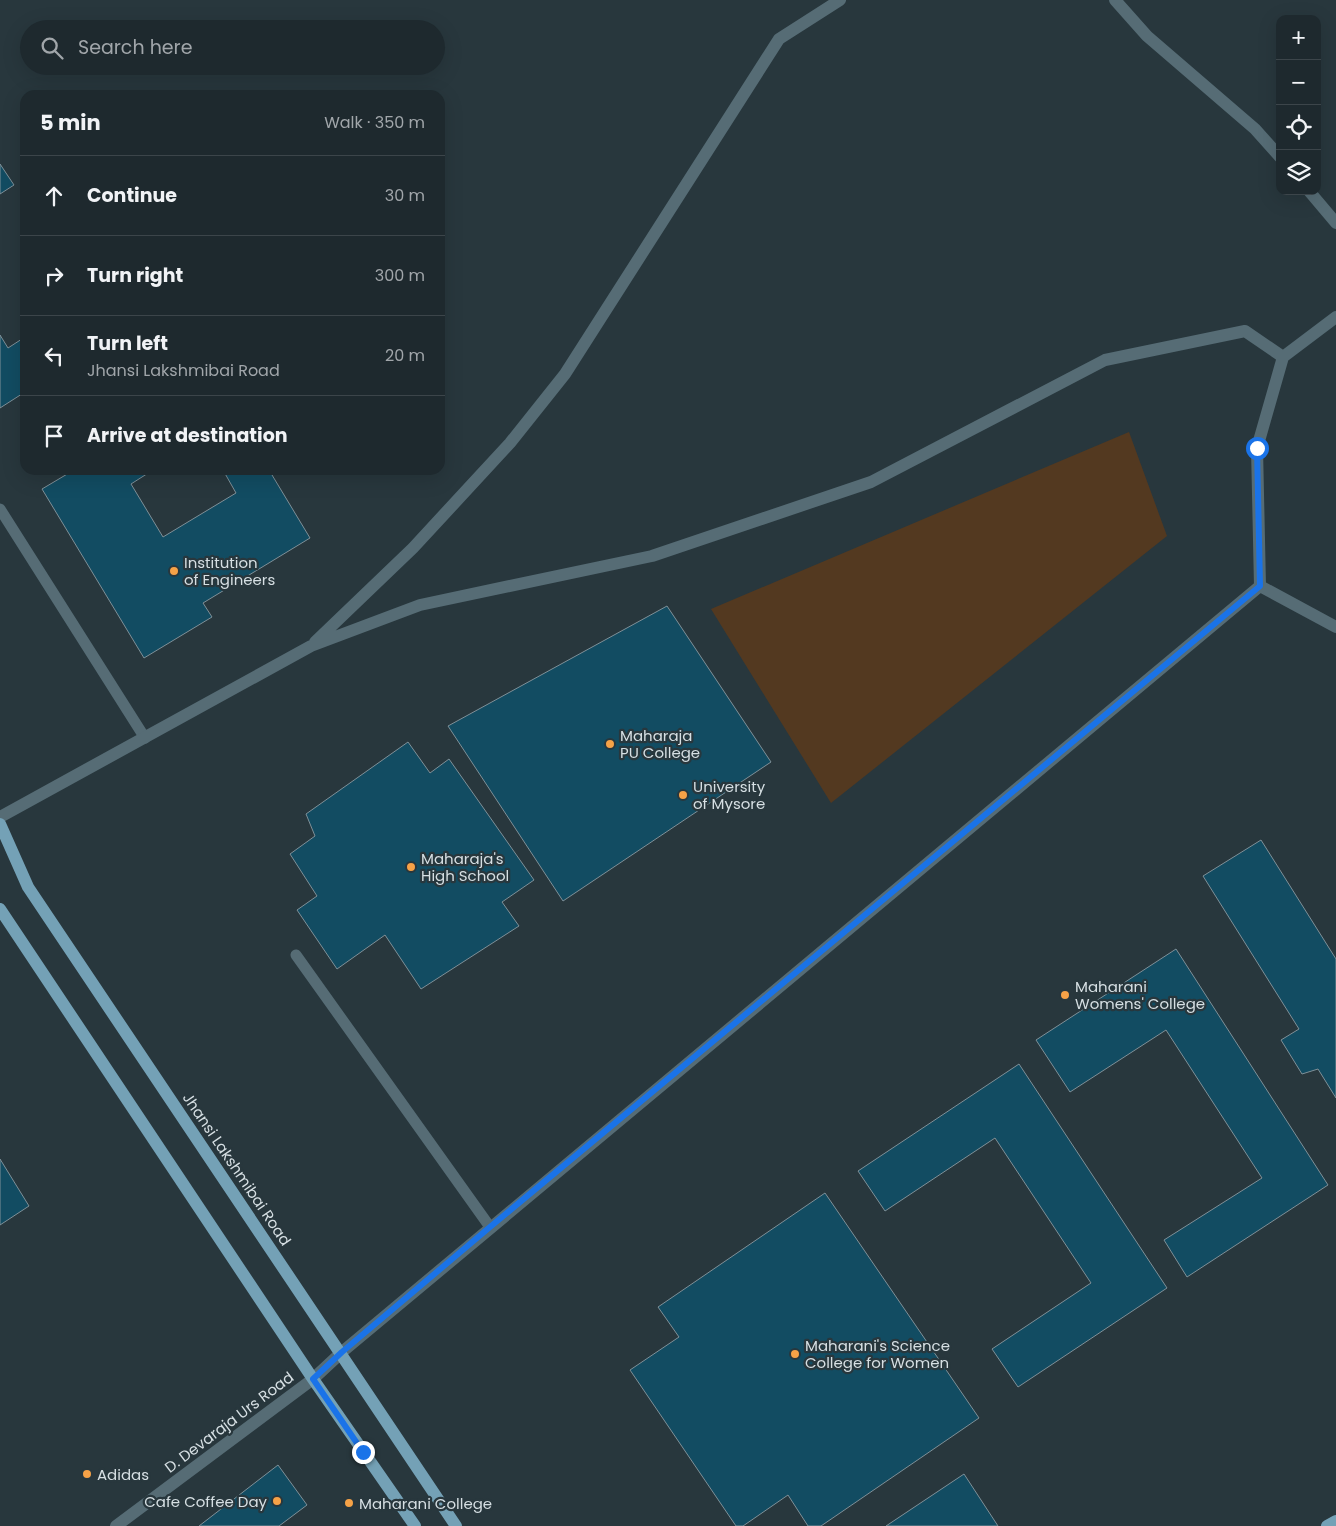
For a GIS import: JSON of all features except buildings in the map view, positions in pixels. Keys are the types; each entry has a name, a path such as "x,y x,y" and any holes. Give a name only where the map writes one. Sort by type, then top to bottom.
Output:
{"main road":[{"name":"Jhansi Lakshmibai Road","path":"0,824 28,887 342,1352 456,1526"},
{"path":"0,909 313,1379 415,1526"},
{"path":"1327,1526 1336,1521"}],"street":[{"path":"311,646 413,548 510,443 565,374 779,39 840,0"},
{"path":"1115,0 1147,36 1255,129 1276,153"},
{"path":"1312,195 1336,223"},
{"path":"1336,317 1284,357 1257,448 1260,586 1336,627"},
{"path":"0,817 311,646 420,605 652,556 871,482 1105,360 1245,331 1284,357"},
{"name":"D. Devaraja Urs Road","path":"116,1526 313,1379 342,1352 490,1227 1260,586"}],"lane":[{"path":"0,509 145,738"},
{"path":"296,955 490,1227"}],"shaded area":[{"path":"1129,432 1167,536 831,803 711,609"}],"place":[{"name":"Institution of Engineers","path":"174,571"},
{"name":"Maharaja PU College","path":"610,744"},
{"name":"University of Mysore","path":"683,795"},
{"name":"Maharaja's High School","path":"411,867"},
{"name":"Maharani Womens' College","path":"1065,995"},
{"name":"Maharani's Science College for Women","path":"795,1354"},
{"name":"Adidas","path":"87,1474"},
{"name":"Cafe Coffee Day","path":"277,1501"},
{"name":"Maharani College","path":"349,1503"}],"route":[{"path":"363,1452 313,1379 342,1352 490,1227 1260,586 1257,448"}]}
